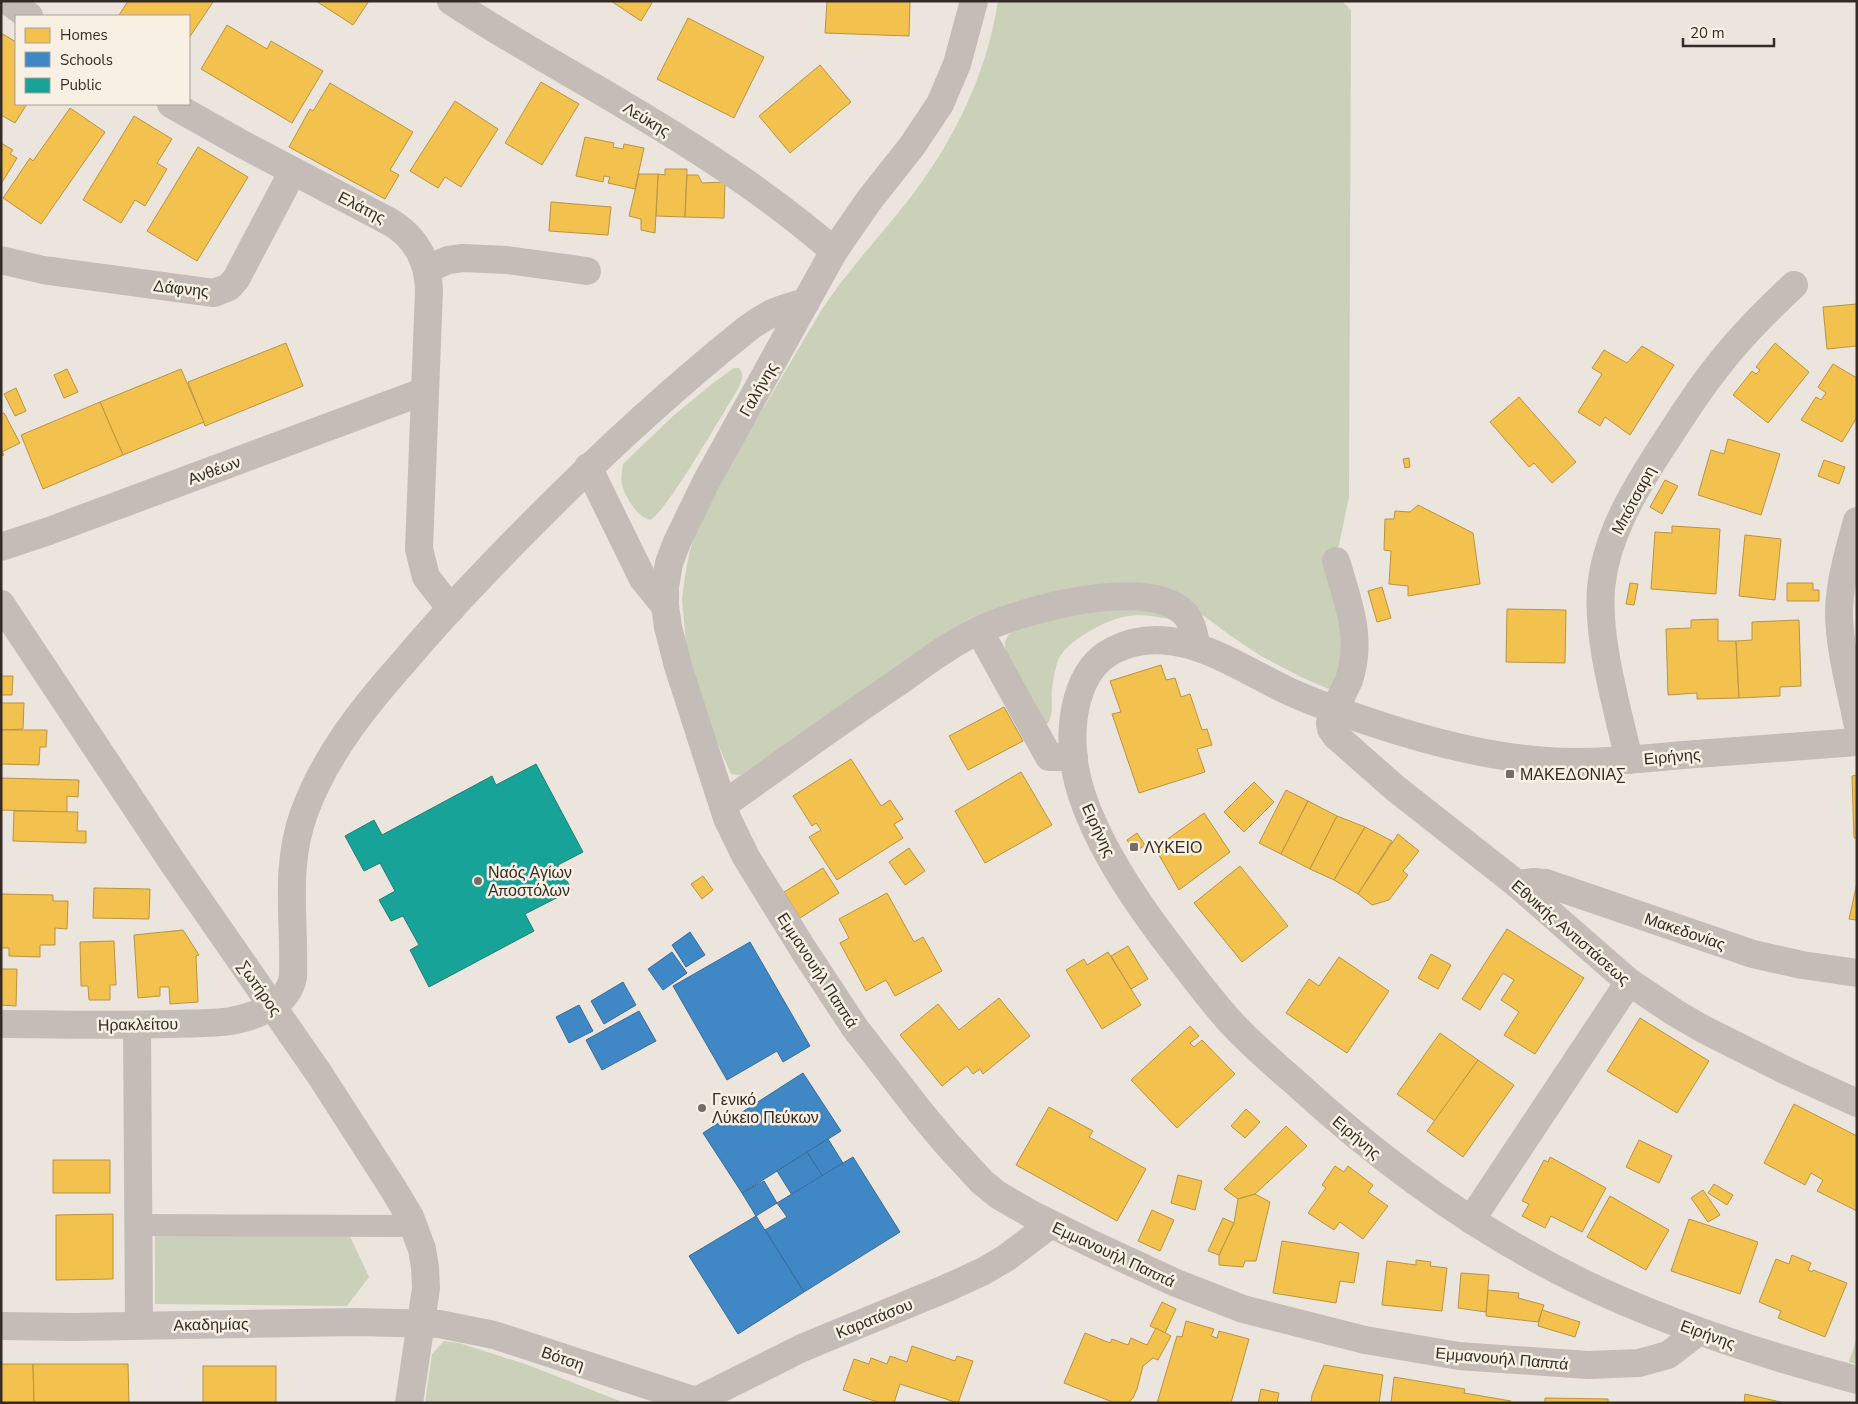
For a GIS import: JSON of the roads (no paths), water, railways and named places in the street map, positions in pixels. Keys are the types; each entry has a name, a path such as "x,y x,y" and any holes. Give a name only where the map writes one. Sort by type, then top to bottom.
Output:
{"street":[{"path":"8,1 27,15"},
{"name":"Λεύκης","path":"451,1 522,46 634,110 730,171 834,250"},
{"name":"Γαλήνης","path":"723,805 678,666 668,626 664,606 669,564 686,521 728,441 834,250 870,199 912,146 940,104 958,64 974,1"},
{"name":"Ελάτης","path":"173,105 398,227 416,245 428,269 429,290 419,549 426,577 451,609"},
{"name":"Δάφνης","path":"1,260 44,270 214,293 229,287 236,278 293,171"},
{"path":"428,269 448,260 463,258 507,260 587,271"},
{"name":"Μπότσαρη","path":"1629,760 1608,664 1602,624 1602,576 1612,538 1649,468 1713,372 1736,344 1794,285"},
{"path":"272,1006 286,995 291,985 293,968 291,897 293,864 300,826 318,780 338,745 361,712 451,609 588,467 661,401 747,329 766,315 806,302"},
{"name":"Ανθέων","path":"1,546 58,528 426,392"},
{"path":"588,467 643,579 664,606"},
{"path":"1857,521 1846,564 1839,614 1857,722"},
{"path":"1335,710 1348,680 1356,647 1352,619 1336,561"},
{"path":"723,805 929,661 979,630 1020,615 1107,596 1144,596 1165,601 1180,609 1186,615 1192,628 1197,647"},
{"name":"Σωτήρος","path":"1,604 173,863 272,1006 394,1190 414,1226 426,1267 426,1288 409,1403"},
{"path":"979,630 1049,757 1074,757"},
{"name":"Ειρήνης","path":"1857,742 1629,760 1553,761 1485,753 1418,737 1335,710 1300,697 1197,647 1152,639 1116,648 1107,654 1091,671 1078,698 1073,721 1074,757 1083,794 1101,839 1156,928 1224,1015 1314,1100 1358,1137 1426,1191 1471,1220 1582,1282 1698,1332 1857,1380"},
{"name":"Εθνικής Αντιστάσεως","path":"1335,710 1330,726 1342,743 1395,788 1516,884 1629,982 1703,1029 1788,1072 1857,1103"},
{"name":"Εμμανουήλ Παππά","path":"723,805 746,856 803,949 867,1045 921,1113 982,1182 1011,1203 1168,1280 1224,1303 1303,1326 1365,1340 1459,1356 1553,1364 1627,1364 1649,1361 1668,1355 1698,1332"},
{"name":"Μακεδονίας","path":"1516,884 1534,882 1546,884 1753,954 1802,965 1857,973"},
{"path":"1471,1220 1629,982"},
{"name":"Ηρακλείτου","path":"1,1024 137,1025 222,1022 247,1016 272,1006"},
{"path":"137,1025 139,1325"},
{"name":"Καρατάσου","path":"697,1402 802,1348 984,1271 1006,1258 1051,1224"},
{"path":"138,1225 414,1226"},
{"name":"Ακαδημίας","path":"1,1326 74,1327 356,1322 421,1323"},
{"name":"Βότση","path":"421,1323 459,1327 494,1335 697,1402"}],"place":[{"name":"ΜΑΚΕΔΟΝΙΑΣ","path":"1510,774"},
{"name":"ΛΥΚΕΙΟ","path":"1134,847"},
{"name":"Ναός Αγίων Αποστόλων","path":"478,881"},
{"name":"Γενικό Λύκειο Πεύκων","path":"702,1108"}]}
